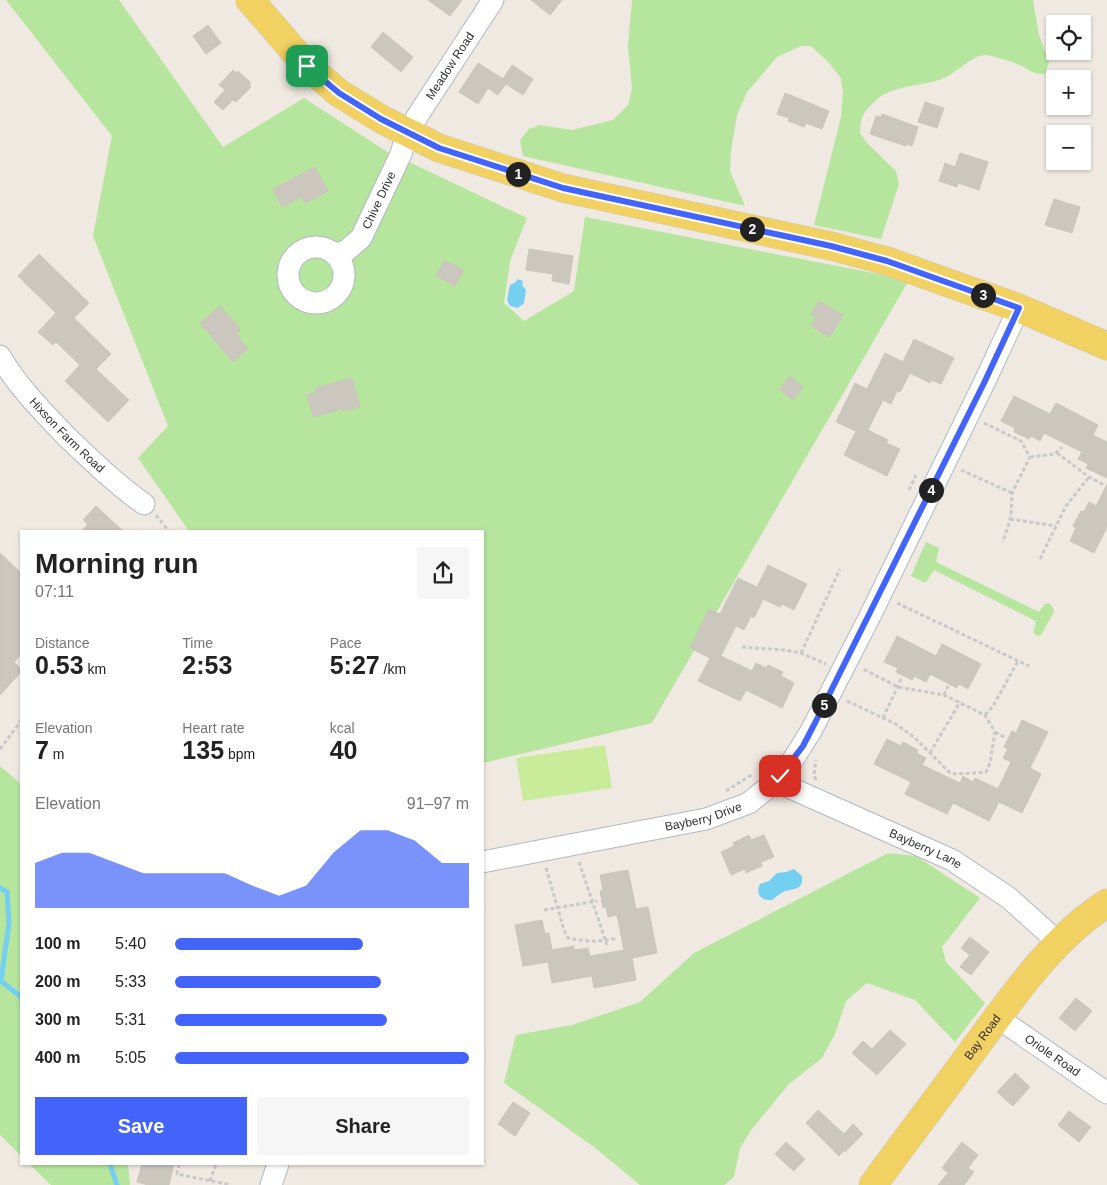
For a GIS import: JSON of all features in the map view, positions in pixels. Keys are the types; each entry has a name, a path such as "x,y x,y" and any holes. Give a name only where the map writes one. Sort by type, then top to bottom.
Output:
{"main road":[{"path":"250,0 307,66 339,93 381,119 439,148 563,188 831,246 887,261 1019,308 1107,346"},
{"name":"Bay Road","path":"874,1184 998,1018 1059,943 1107,903"}],"street":[{"name":"Meadow Road","path":"407,132 493,0"},
{"name":"Chive Drive","path":"336,254 346,251 361,238 400,154 407,132"},
{"name":"Bayberry Drive","path":"484,862 706,819 749,803 760,796 766,776 795,758 814,725 870,616 1019,308"},
{"name":"Hixson Farm Road","path":"0,356 23,388 57,426 99,468 144,504"},
{"name":"Bayberry Lane","path":"766,776 952,860 1009,898 1059,943"},
{"name":"Oriole Road","path":"998,1018 1107,1093"},
{"path":"271,1185 278,1165"}],"path":[{"path":"984,423 1021,441 1030,457"},
{"path":"1058,453 1062,447"},
{"path":"1030,457 1058,453 1104,486"},
{"path":"1003,542 1010,520 1012,493 1030,457"},
{"path":"961,470 1012,493"},
{"path":"908,493 918,471"},
{"path":"1040,558 1066,506 1089,477"},
{"path":"1010,520 1056,526"},
{"path":"801,653 840,570"},
{"path":"900,596 896,604 1029,666"},
{"path":"742,647 801,653 826,665 829,655"},
{"path":"859,677 867,661"},
{"path":"986,715 1018,661"},
{"path":"850,693 846,701 896,724 915,738 950,772 956,774 986,772 990,764 994,732 986,715 944,694 898,687 863,669"},
{"path":"883,718 902,678"},
{"path":"944,694 948,686"},
{"path":"930,753 960,702"},
{"path":"0,749 20,722"},
{"path":"994,732 1004,737"},
{"path":"817,782 814,774 815,763 818,757"},
{"path":"722,793 766,776"},
{"path":"578,862 606,943"},
{"path":"546,867 568,938 606,943 618,938"},
{"path":"544,910 597,901"},
{"path":"179,1165 177,1174 230,1185"},
{"path":"210,1181 216,1165"}],"green space":[{"path":"6,0 119,0 223,147 304,98 386,151 527,218 510,261 504,303 524,321 574,291 585,217 909,280 652,723 484,763 484,530 188,530 138,458 168,426 93,236 112,136"},
{"path":"632,0 1033,0 1039,35 1046,54 1046,60 1049,62 1045,74 1041,74 1000,58 987,55 979,56 944,78 889,92 869,107 864,113 860,133 868,144 896,171 899,184 881,239 814,225 841,117 843,92 841,78 829,63 811,46 801,46 777,57 747,92 737,115 731,150 730,171 745,206 523,156 520,140 529,129 540,125 572,130 613,120 628,105 632,89 628,46"},
{"path":"926,542 939,548 936,561 938,563 1039,612 1045,604 1049,603 1054,612 1041,635 1038,636 1033,633 1036,621 934,570 926,582 911,576"},
{"path":"605,745 612,788 523,801 516,758"},
{"path":"0,766 20,783 20,1155 0,1135"},
{"path":"888,853 916,856 980,898 942,947 946,962 985,1003 955,1042 915,1000 867,983 846,1001 835,1034 822,1058 789,1084 752,1129 740,1148 734,1177 724,1185 640,1185 594,1147 504,1083 516,1035 572,1025 640,1002 694,953"},
{"path":"30,1165 128,1165 130,1185 51,1185"}],"water":[{"path":"517,279 523,281 522,285 526,290 524,303 518,308 510,306 507,300 510,285 516,282"},
{"path":"794,869 802,876 801,884 798,888 782,892 772,900 760,896 758,891 760,884 769,881 777,873"}],"building":[{"path":"428,0 462,0 450,16"},
{"path":"531,0 562,0 550,15"},
{"path":"208,25 221,43 206,54 193,36"},
{"path":"383,32 413,57 401,72 371,47"},
{"path":"478,63 503,79 512,65 533,79 523,95 506,84 498,95 488,88 478,104 459,92"},
{"path":"233,70 236,73 238,71 251,83 249,85 251,87 236,102 233,100 223,110 214,102 225,90 219,85"},
{"path":"785,93 829,111 822,129 806,123 804,127 788,121 789,118 777,114"},
{"path":"925,102 944,108 937,128 918,122"},
{"path":"882,114 918,127 912,146 906,144 906,146 870,134 876,116 881,117"},
{"path":"960,153 988,162 979,190 958,183 957,187 939,181 945,163 955,167"},
{"path":"315,167 328,191 305,203 301,197 282,207 273,189"},
{"path":"1054,199 1080,207 1072,233 1045,225"},
{"path":"529,249 573,256 569,284 552,281 553,274 526,270"},
{"path":"39,254 89,303 74,318 111,354 96,369 129,400 108,422 65,381 80,365 56,342 53,345 38,332 56,313 18,276"},
{"path":"444,260 464,270 455,286 436,276"},
{"path":"819,301 843,315 830,337 811,326 816,317 811,314"},
{"path":"220,306 241,330 236,334 248,349 233,362 200,323"},
{"path":"914,339 954,358 941,384 931,380 930,383 910,373 900,392 897,391 891,404 883,400 868,430 888,440 886,443 900,449 887,476 844,455 856,431 836,422 855,383 867,389 885,353 903,362"},
{"path":"790,376 803,387 793,400 779,389"},
{"path":"352,378 360,407 343,411 342,409 313,417 307,395 316,392 315,388"},
{"path":"1014,396 1050,414 1056,403 1098,425 1093,435 1107,442 1107,478 1086,468 1088,464 1078,459 1082,452 1044,433 1040,441 1031,436 1029,439 1014,432 1015,428 1001,421"},
{"path":"1107,484 1107,527 1094,553 1070,541 1076,528 1073,526 1081,511 1084,512 1089,502 1096,506"},
{"path":"96,506 122,530 83,530 88,524 83,520"},
{"path":"0,553 20,572 20,655 14,662 20,668 20,673 0,695"},
{"path":"768,565 807,584 794,610 782,604 780,607 763,599 754,618 751,616 744,630 736,626 721,656 752,671 756,663 766,668 768,665 783,672 781,676 794,683 782,708 746,690 740,701 698,681 710,658 690,648 709,609 720,614 738,578 757,587"},
{"path":"897,636 936,656 942,644 981,664 968,689 959,684 957,688 930,674 926,682 914,676 912,680 896,672 898,668 884,662"},
{"path":"1022,720 1048,732 1030,768 1041,774 1022,813 999,802 989,821 953,803 947,814 905,794 911,782 874,764 887,739 901,746 903,742 918,750 917,753 926,758 922,765 960,783 963,776 973,782 975,778 998,789 1011,762 1003,758 1008,749 1004,747 1012,731 1016,733"},
{"path":"749,835 751,840 764,835 774,857 761,862 762,866 746,873 745,869 731,875 721,852 734,846 733,843"},
{"path":"628,870 636,909 648,907 657,953 632,958 636,980 594,988 592,976 552,983 548,962 523,966 515,925 542,920 545,934 549,933 552,950 574,946 574,950 588,948 590,956 624,950 617,915 608,917 606,907 603,908 600,891 603,890 600,875"},
{"path":"970,937 989,952 971,975 960,967 970,955 961,948"},
{"path":"1076,998 1092,1011 1075,1031 1059,1018"},
{"path":"890,1030 906,1044 877,1075 852,1053 863,1041 872,1049"},
{"path":"1015,1073 1030,1087 1013,1106 997,1092"},
{"path":"513,1102 530,1113 515,1136 498,1124"},
{"path":"818,1110 844,1134 853,1124 863,1134 839,1156 806,1123"},
{"path":"1069,1111 1091,1127 1079,1142 1058,1125"},
{"path":"786,1142 805,1159 794,1171 775,1154"},
{"path":"962,1142 978,1155 968,1168 974,1172 964,1185 938,1185 948,1173 942,1168"},
{"path":"142,1165 174,1165 169,1185 148,1185 137,1182"}],"waterway":[{"path":"0,888 7,892 9,923 1,981 20,996"},
{"path":"110,1165 117,1185"}],"route":[{"path":"307,66 339,93 381,119 439,148 563,188 831,246 887,261 1019,308 870,616 803,746 780,776"}]}
